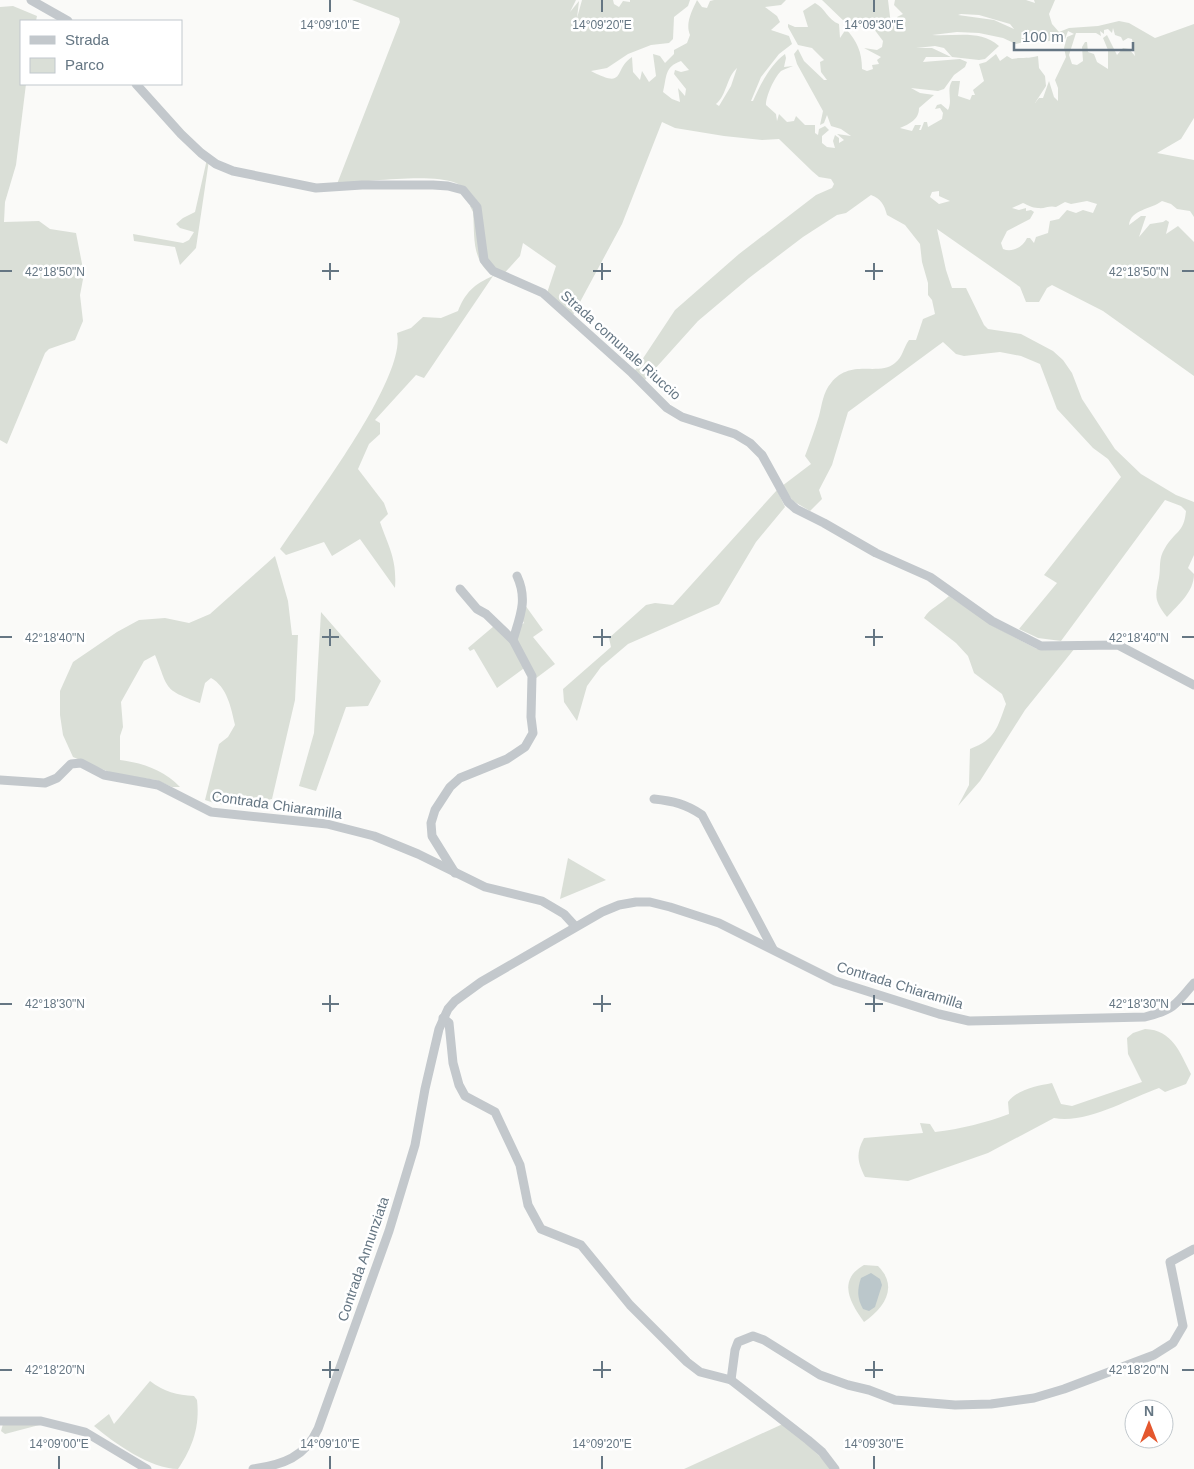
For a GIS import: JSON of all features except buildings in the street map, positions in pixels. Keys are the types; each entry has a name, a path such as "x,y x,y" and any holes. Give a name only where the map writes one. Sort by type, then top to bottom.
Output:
{"street":[{"path":"30,0 66,20"},
{"name":"Strada comunale Riuccio","path":"137,85 180,134 201,153 216,164 233,170 316,188 362,185 433,185 463,190 470,196 480,214 481,247 484,260 492,271 543,293 618,360 667,408 682,417 735,434 750,443 762,455 788,502 796,509 876,553 930,577 992,621 1041,646 1118,645 1194,686"},
{"path":"513,640 523,604 524,590 518,576"},
{"path":"454,873 432,836 431,823 435,810 450,786 460,778 506,759 525,747 533,733 530,717 532,676 513,640 486,614 477,609 460,589"},
{"name":"Contrada Chiaramilla","path":"0,780 45,782 57,778 71,764 81,763 104,774 158,785 211,812 327,824 374,836 491,889 542,901 564,914 575,926"},
{"path":"654,799 675,801 689,806 702,815 773,949"},
{"name":"Contrada Chiaramilla","path":"448,1009 465,992 575,926 619,905 650,902 719,923 835,981 939,1014 969,1021 1145,1017 1165,1012 1176,1004 1194,983"},
{"name":"Contrada Annunziata","path":"253,1469 271,1467 290,1460 311,1443 318,1429 389,1231 416,1144 438,1029 448,1009"},
{"path":"443,1018 449,1023 453,1063 459,1085 465,1096 495,1112 520,1165 528,1205 541,1229 581,1245 630,1305 686,1362 700,1372 731,1380 808,1440 822,1452 835,1469"},
{"path":"731,1380 735,1350 738,1342 752,1336 764,1340 820,1375 895,1400 955,1405 991,1404 1034,1398 1137,1362 1154,1355 1173,1343 1183,1326 1170,1262 1194,1250"},
{"path":"0,1421 41,1421 85,1432 147,1469"}],"green space":[{"path":"352,0 576,0 570,12 579,1 577,18 582,0 613,0 614,4 619,7 623,1 630,2 630,0 690,0 688,6 674,17 673,39 669,43 651,45 628,54 607,68 591,71 610,79 615,78 626,62 632,57 633,72 640,80 642,71 649,82 656,76 653,54 660,56 665,63 674,54 674,50 687,43 690,35 688,26 691,13 697,0 702,7 707,8 710,1 714,0 786,0 781,5 765,7 777,16 780,22 771,30 789,36 792,44 779,54 761,77 751,101 753,101 770,69 785,54 784,67 793,66 782,70 778,74 769,92 766,105 776,114 777,121 779,114 787,122 794,121 796,116 805,125 815,125 815,133 818,135 819,129 825,126 829,130 822,136 822,143 827,147 835,148 833,141 835,135 839,138 839,143 844,140 837,134 851,136 841,129 831,126 827,115 824,123 820,125 823,111 797,64 794,54 798,49 804,61 824,80 827,80 821,72 820,62 824,60 812,48 798,45 788,24 795,27 808,27 803,11 815,3 832,20 839,24 840,38 846,29 850,33 860,52 862,69 867,71 873,69 872,65 879,64 877,60 881,57 864,48 877,50 882,47 883,41 874,29 848,25 822,0 888,0 891,25 893,26 898,20 897,17 903,14 894,5 895,0 1026,0 1035,3 1034,0 1055,0 1049,14 1052,24 1059,32 1069,28 1098,26 1119,21 1129,23 1155,38 1194,24 1194,118 1181,139 1157,153 1194,160 1194,217 1190,211 1177,209 1171,204 1162,201 1137,213 1130,220 1129,225 1141,216 1146,216 1139,237 1150,224 1166,220 1169,222 1166,234 1178,226 1194,242 1194,376 1103,311 1052,285 1047,288 1039,302 1026,302 1020,287 937,229 952,288 966,288 984,325 988,329 1021,334 1053,351 1063,360 1072,373 1082,399 1115,449 1141,474 1176,495 1194,502 1194,555 1188,568 1194,574 1191,587 1185,598 1167,617 1157,598 1161,556 1169,542 1181,528 1186,511 1181,506 1165,500 1061,641 1038,638 1019,629 1057,583 1044,575 1121,477 1108,459 1093,448 1057,409 1040,364 1021,356 1000,352 964,356 956,354 943,342 848,412 832,465 819,490 822,499 810,511 793,501 782,486 811,464 805,456 824,394 831,383 847,371 881,369 895,363 900,358 909,340 916,340 923,319 935,314 932,300 928,295 928,283 922,262 920,244 905,225 887,215 882,202 871,195 846,213 837,215 803,237 749,278 698,321 644,381 634,372 675,310 739,254 816,195 832,188 834,184 831,179 819,177 779,139 762,140 724,136 675,128 662,122 622,224 573,315 547,293 556,266 523,243 520,256 500,278 493,276 486,270 481,263 474,239 473,212 470,206 480,206 470,192 460,185 445,180 415,178 337,184 400,22 399,18","holes":["958,15 979,15 1010,24 1014,29 994,20","1113,28 1115,35 1121,37 1123,41 1128,38 1132,39 1135,56 1129,49 1123,48 1117,55 1107,35 1103,38 1108,50 1108,69 1097,62 1094,54 1088,52 1087,42 1082,47 1083,61 1077,65 1072,64 1069,55 1076,33 1096,33 1101,36 1100,31 1104,34 1104,30 1108,29 1112,33","1068,31 1074,34 1067,37 1064,48 1066,57 1055,80 1058,88 1058,101 1054,97 1049,81 1043,98 1039,98 1035,103 1046,86 1045,76 1039,68 1038,56 1012,59 1007,56 1000,61 996,54 986,62 979,64 984,81 973,90 975,95 972,95 970,100 958,96 960,81 952,81 948,110 941,104 937,105 935,109 940,108 943,113 942,119 928,127 927,122 924,122 921,130 919,130 921,125 915,125 912,131 900,128 913,121 919,112 919,108 934,95 920,93 911,88 938,91 944,89 954,75 965,67 967,62 960,59 923,62 926,57 951,57 932,48 916,48 935,46 944,48 952,57 979,60 985,59 999,46 984,37 932,35 957,32 979,33 1003,38 1016,44 1035,39 1042,42 1065,39","681,61 689,70 681,72 675,70 674,74 686,89 685,96 678,88 680,102 663,92 667,73 672,66","737,68 731,86 719,106 716,104 720,100","939,191 939,196 950,201 939,204 930,197 932,192","1087,201 1097,204 1093,213 1083,210 1076,213 1067,210 1059,219 1050,221 1048,233 1036,237 1034,243 1030,238 1027,238 1017,248 1003,249 1001,243 1007,231 1030,219 1034,212 1031,210 1026,211 1026,208 1019,210 1012,208 1023,203 1036,208 1056,207 1065,202 1071,204"]},
{"path":"13,6 37,16 36,20 20,20 20,85 26,85 16,165 5,202 4,222 39,221 50,229 76,233 84,274 80,295 83,321 75,340 49,349 45,353 7,444 0,440 0,7"},
{"path":"207,159 209,160 196,248 180,265 175,247 134,241 133,234 183,243 189,240 194,232 180,228 176,224 195,212"},
{"path":"493,276 424,378 416,375 375,420 380,423 380,434 369,444 358,469 384,503 388,514 380,522 394,561 395,588 360,539 332,556 324,542 286,555 280,549 332,475 371,411 387,380 396,354 397,333 411,328 423,317 441,318 458,311 471,290"},
{"path":"777,490 785,507 756,542 719,604 628,644 601,667 587,686 577,721 564,702 563,689 611,647 609,638 646,605 655,603 673,605"},
{"path":"275,556 288,601 292,635 298,635 295,700 272,799 230,805 205,800 219,744 228,737 235,725 230,705 225,692 211,678 205,683 200,703 173,691 165,681 155,655 144,661 121,702 123,727 120,736 120,760 153,768 167,776 180,787 172,787 156,780 114,774 73,757 63,735 60,715 60,691 73,662 117,632 139,620 165,618 189,623 210,614"},
{"path":"949,596 995,627 1037,649 1075,648 1025,710 980,781 958,806 969,785 970,749 985,741 994,732 1006,704 1002,694 974,673 968,656 956,643 924,618"},
{"path":"525,605 543,630 533,637 555,664 535,679 527,666 497,688 474,649 470,651 468,648 494,626 505,636 524,623 521,617"},
{"path":"321,612 381,681 368,706 346,707 316,791 299,786 314,733"},
{"path":"568,858 606,880 560,899"},
{"path":"1145,1029 1155,1030 1169,1038 1174,1044 1191,1074 1186,1084 1165,1092 1159,1088 1094,1114 1067,1119 1054,1118 988,1153 908,1181 865,1177 858,1157 864,1138 923,1133 920,1123 930,1124 935,1132 991,1120 1009,1114 1008,1102 1017,1094 1046,1084 1052,1083 1061,1104 1072,1106 1142,1082 1128,1054 1127,1038 1133,1033"},
{"path":"864,1265 878,1266 884,1274 888,1289 883,1304 864,1322 854,1307 848,1285 856,1271"},
{"path":"150,1381 176,1394 194,1396 197,1400 198,1410 194,1436 188,1453 178,1469 156,1465 133,1454 94,1426 109,1414 114,1424"},
{"path":"785,1423 833,1469 684,1469"},
{"path":"3,1424 43,1424 5,1434 1,1431"}],"shaded area":[{"path":"871,1273 880,1279 882,1285 875,1307 869,1311 863,1309 858,1290 861,1278"}]}
